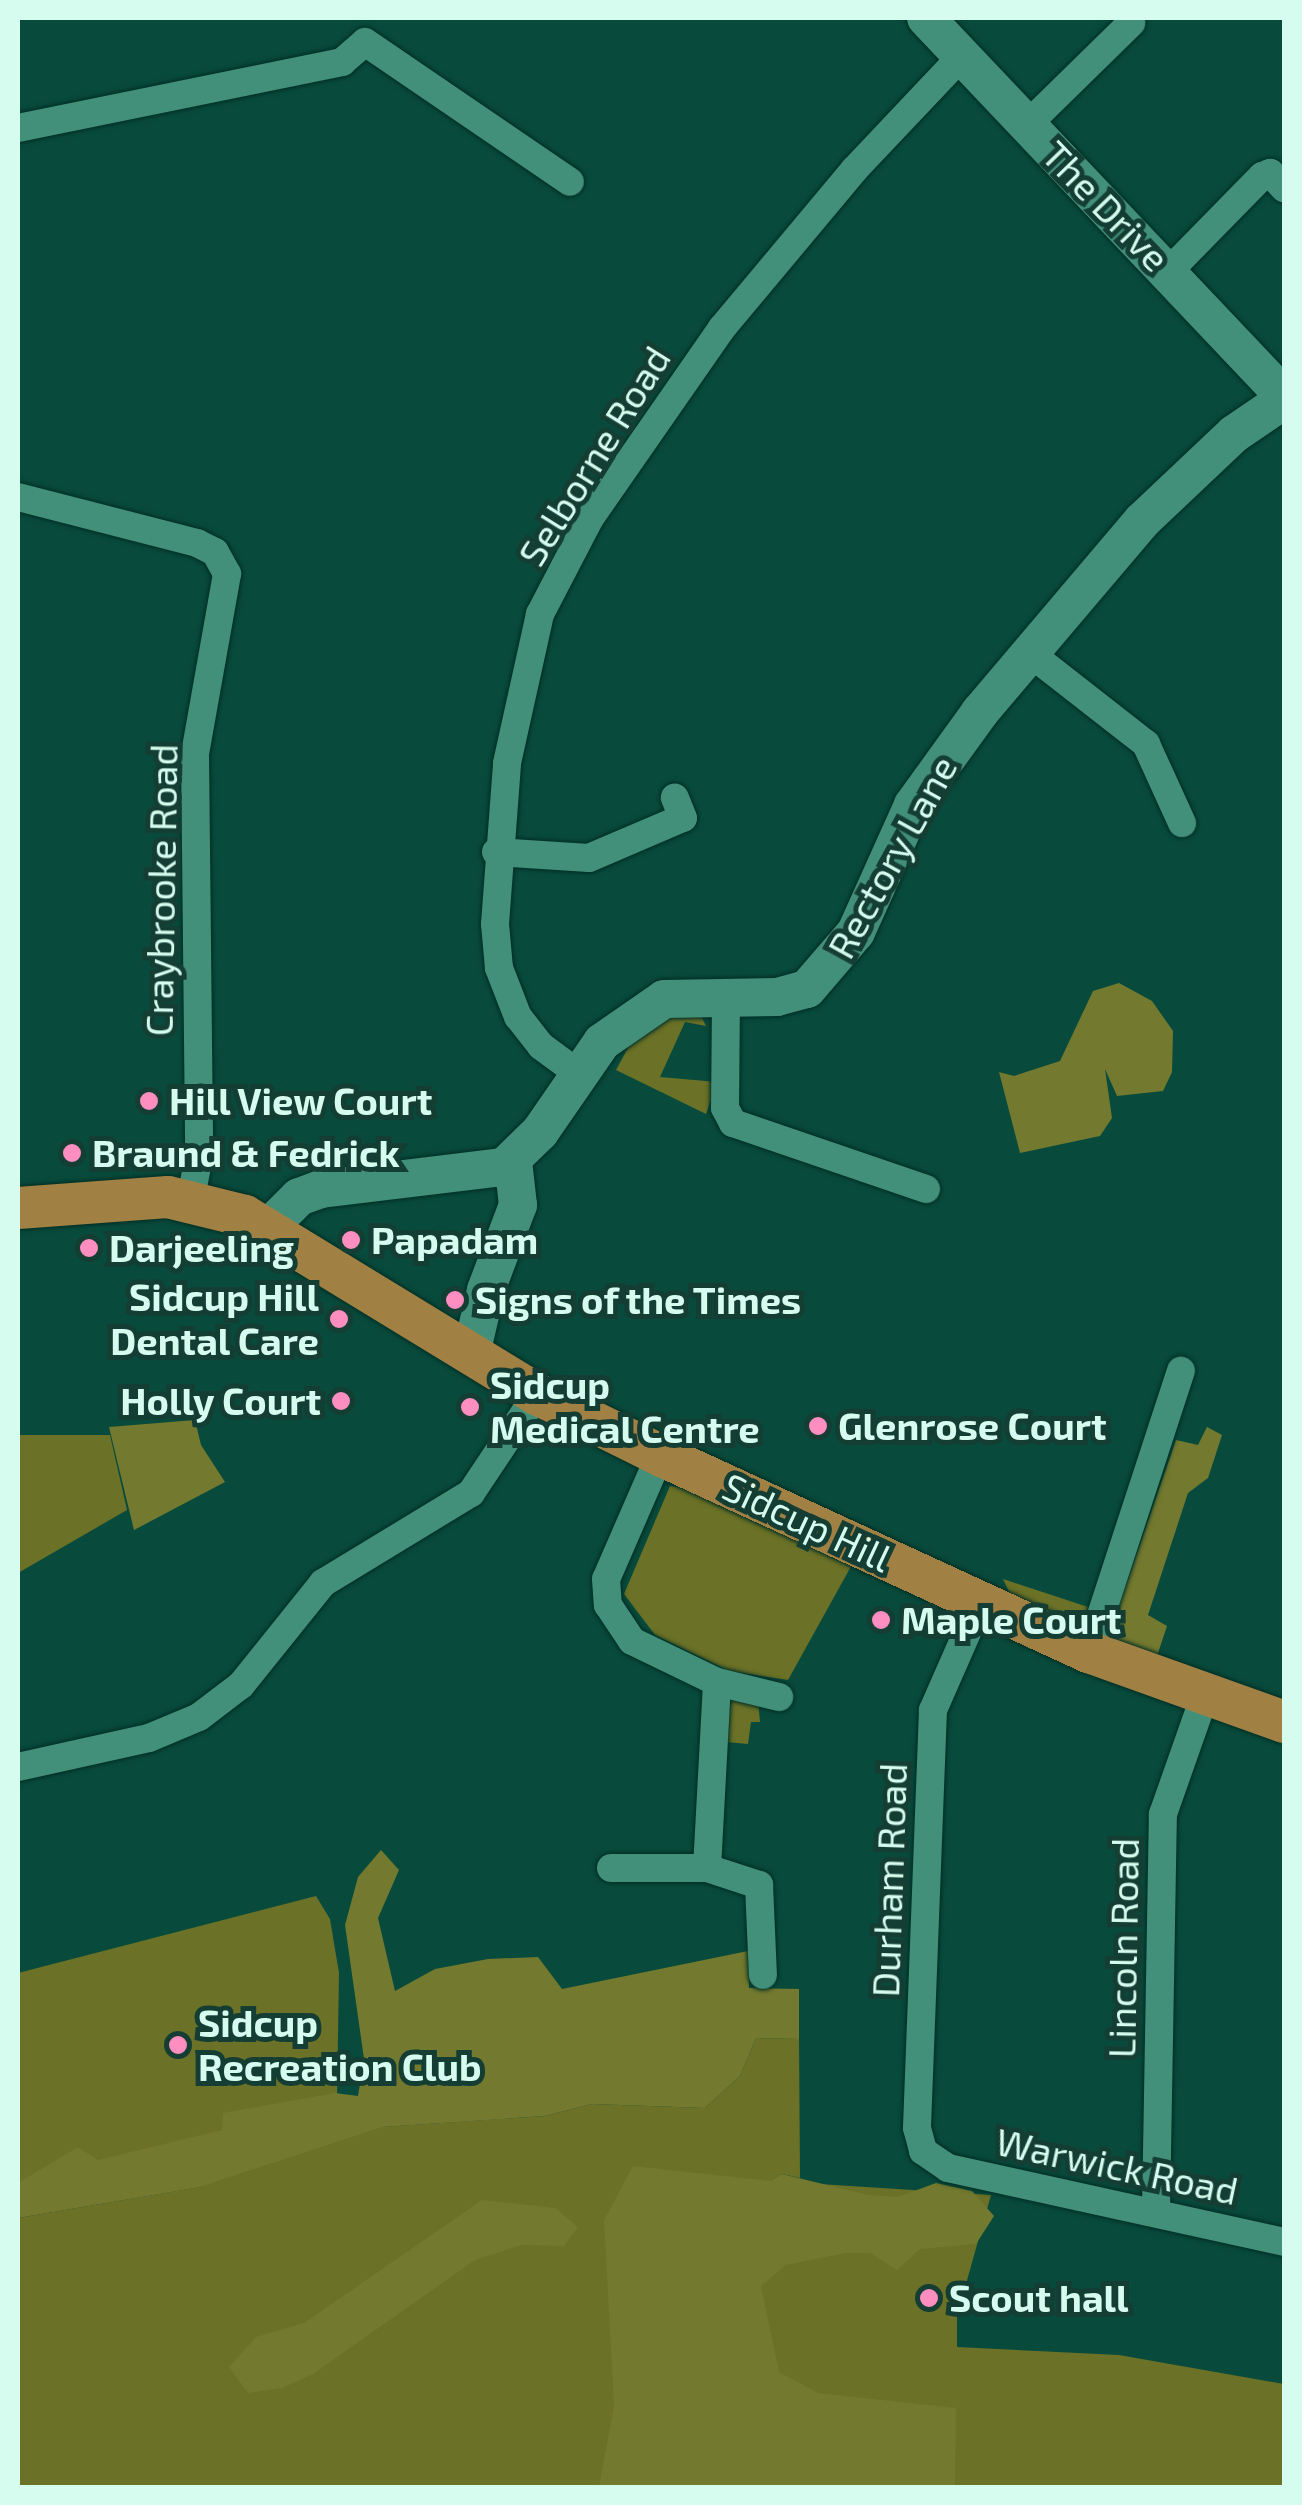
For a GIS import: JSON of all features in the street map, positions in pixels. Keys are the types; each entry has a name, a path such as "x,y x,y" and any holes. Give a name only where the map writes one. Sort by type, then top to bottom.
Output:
{"main road":[{"path":"18,1208 190,1198"},
{"name":"Sidcup Hill","path":"190,1198 270,1226 536,1394 660,1455 1089,1652 1284,1722"}],"street":[{"name":"The Drive","path":"926,18 1169,271 1284,398"},
{"path":"1027,125 1131,23"},
{"path":"18,128 342,62 365,30 570,182"},
{"name":"Selborne Road","path":"579,1074 540,1046 512,1001 500,968 496,852 527,660 540,614 590,518 722,328 854,170 961,57"},
{"path":"1169,271 1262,176 1270,174 1284,188"},
{"name":"Rectory Lane","path":"512,1162 617,1028 647,1007 677,997 792,994 825,974 856,932 926,783 1031,654 1192,470 1284,398"},
{"name":"Craybrooke Road","path":"18,497 197,543 215,552 227,574 196,753 199,1156 190,1198"},
{"path":"1031,654 1146,744 1182,823"},
{"path":"496,852 590,858 683,818 675,798"},
{"path":"726,998 725,1108 733,1123 926,1189"},
{"path":"270,1226 299,1198 321,1189 478,1174 512,1162 518,1205 486,1290 471,1354"},
{"path":"1089,1652 1181,1370"},
{"path":"18,1766 149,1738 199,1717 241,1685 323,1583 472,1493 536,1394"},
{"path":"660,1455 606,1579 608,1605 632,1641 716,1682 779,1697"},
{"name":"Durham Road","path":"934,2164 918,2128 934,1710 980,1603"},
{"path":"707,1868 716,1682"},
{"name":"Lincoln Road","path":"1156,2210 1163,1814 1205,1695"},
{"path":"612,1868 707,1868 759,1884 763,1976"},
{"name":"Warwick Road","path":"934,2164 1156,2210 1284,2242"}],"green space":[{"path":"1119,983 1152,1001 1173,1031 1172,1072 1163,1091 1117,1096 1105,1069 1112,1118 1100,1136 1020,1153 999,1072 1014,1076 1060,1061 1093,991"},
{"path":"698,1010 706,1026 685,1022 660,1077 717,1082 706,1114 616,1070 629,1046 669,1014"},
{"path":"195,1420 201,1445 225,1482 134,1530 109,1427"},
{"path":"1207,1427 1222,1435 1208,1478 1188,1493 1148,1615 1167,1626 1154,1665 1117,1641 1112,1626 1176,1440 1198,1445"},
{"path":"18,1435 110,1435 127,1510 18,1573"},
{"path":"670,1486 701,1489 854,1561 788,1680 729,1671 655,1635 624,1594"},
{"path":"1003,1579 1088,1607 1083,1627 1012,1598"},
{"path":"731,1698 758,1701 760,1722 751,1722 748,1744 726,1742"},
{"path":"381,1850 399,1870 378,1918 395,1991 435,1969 488,1959 538,1957 562,1989 748,1951 749,1988 799,1989 799,2039 756,2038 740,2076 705,2108 592,2104 545,2116 383,2127 201,2187 18,2218 18,2183 78,2147 98,2160 222,2130 223,2113 335,2093 358,2096 364,2059 345,1925 358,1877"},
{"name":"Sidcup Recreation Club","path":"316,1896 330,1919 339,1973 337,2099 18,2195 18,1973"},
{"path":"756,2038 799,2039 800,2178 782,2174 772,2181 991,2195 957,2316 957,2347 1119,2355 1284,2384 1284,2487 18,2487 18,2218 200,2187 382,2127 545,2116 592,2104 705,2108 740,2076"},
{"path":"633,2166 771,2181 782,2174 868,2195 898,2197 936,2183 972,2191 994,2216 976,2244 920,2249 897,2270 870,2253 846,2253 786,2265 761,2286 779,2372 818,2393 956,2408 955,2487 599,2487 614,2406 604,2220"},
{"path":"482,2200 555,2208 578,2227 564,2246 521,2245 475,2260 313,2374 282,2388 248,2393 229,2367 256,2337 304,2323"}],"place":[{"name":"Hill View Court","path":"149,1101"},
{"name":"Braund & Fedrick","path":"72,1153"},
{"name":"Papadam","path":"351,1240"},
{"name":"Darjeeling","path":"89,1248"},
{"name":"Signs of the Times","path":"455,1300"},
{"name":"Sidcup Hill Dental Care","path":"339,1319"},
{"name":"Holly Court","path":"341,1401"},
{"name":"Sidcup Medical Centre","path":"470,1407"},
{"name":"Glenrose Court","path":"818,1426"},
{"name":"Maple Court","path":"881,1620"},
{"name":"Sidcup Recreation Club","path":"178,2045"},
{"name":"Scout hall","path":"929,2298"}]}
